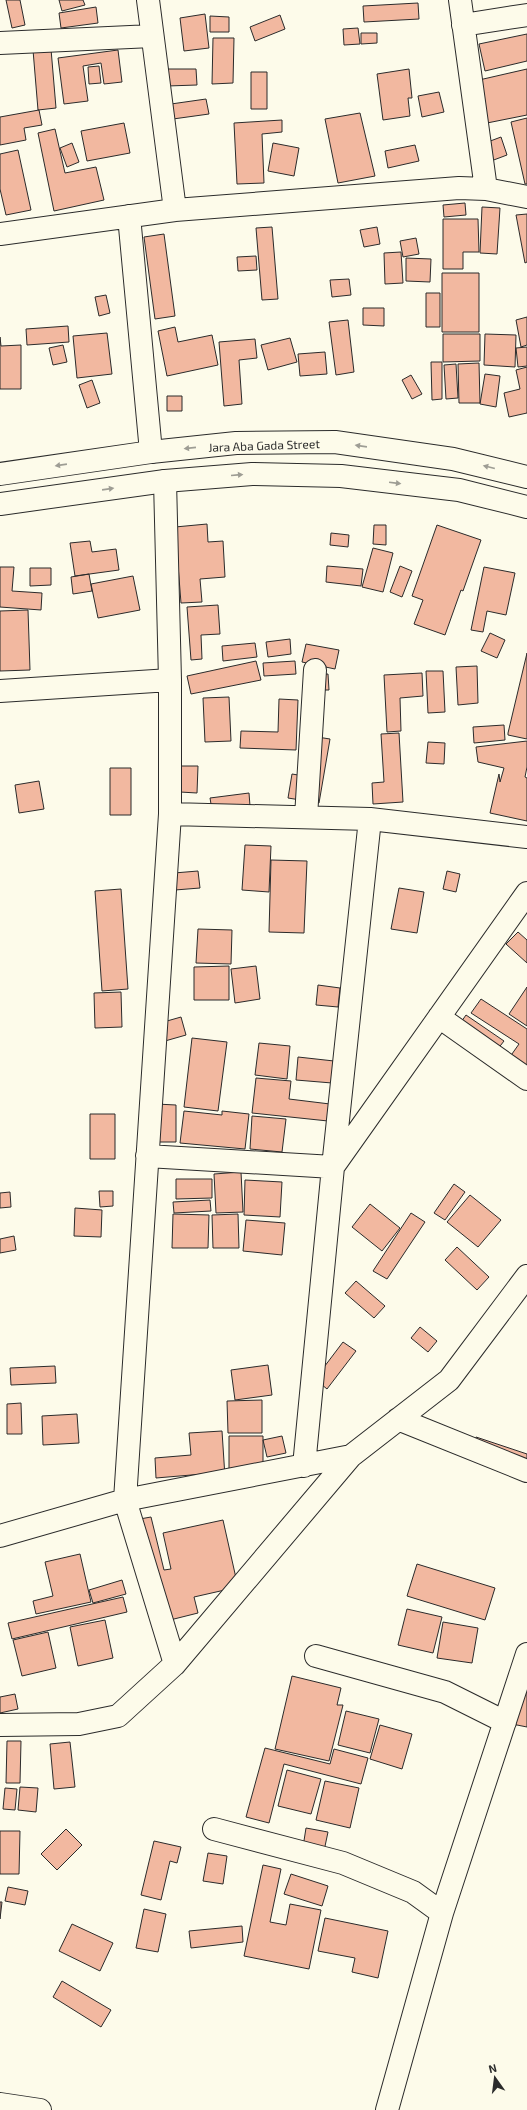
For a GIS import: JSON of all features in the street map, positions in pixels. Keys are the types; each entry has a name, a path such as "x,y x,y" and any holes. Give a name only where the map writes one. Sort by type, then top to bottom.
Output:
{"street":[{"path":"148,0 175,210"},
{"path":"460,0 486,189"},
{"path":"464,25 527,16"},
{"path":"0,43 152,36"},
{"path":"0,234 175,210 459,188 486,189 527,197"},
{"path":"129,216 151,452"},
{"name":"Jara Aba Gada Street","path":"0,474 151,452 236,443 335,442 453,459 527,477"},
{"path":"0,504 165,482 252,474 341,476 459,490 527,507"},
{"path":"165,482 170,680 170,814 125,1500 175,1664"},
{"path":"306,817 315,670"},
{"path":"0,691 170,680"},
{"path":"170,814 370,819 527,837"},
{"path":"304,1466 333,1167 370,819"},
{"path":"333,1167 527,893"},
{"path":"439,1017 527,1079"},
{"path":"147,1156 333,1167"},
{"path":"0,1725 79,1724 118,1716 175,1664 351,1456 449,1380 527,1276"},
{"path":"398,1420 527,1471"},
{"path":"0,1536 125,1500 351,1456"},
{"path":"387,2110 442,1913 527,1654"},
{"path":"316,1656 445,1692 505,1722"},
{"path":"214,1829 343,1863 413,1892 442,1913"},
{"path":"0,2104 39,2110"}],"building":[{"path":"6,0 20,0 25,25 12,28"},
{"path":"59,0 83,0 85,5 62,11"},
{"path":"418,3 419,19 364,22 363,6"},
{"path":"96,7 98,23 61,28 59,13"},
{"path":"205,14 209,48 184,51 180,18"},
{"path":"280,15 285,29 255,41 250,27"},
{"path":"210,16 229,17 229,32 210,32"},
{"path":"358,28 360,44 344,45 343,29"},
{"path":"361,33 377,33 377,43 361,44"},
{"path":"527,34 527,61 485,71 479,44"},
{"path":"213,38 234,38 233,83 212,84"},
{"path":"51,49 56,108 38,110 33,50"},
{"path":"118,50 122,82 104,84 101,63 83,66 88,101 64,104 58,58"},
{"path":"99,66 101,83 89,84 88,67"},
{"path":"166,69 196,69 197,85 167,86"},
{"path":"409,69 412,98 408,98 410,116 383,120 377,74"},
{"path":"527,69 527,115 487,123 479,80"},
{"path":"251,72 267,72 267,109 251,109"},
{"path":"439,92 444,112 422,117 418,96"},
{"path":"206,99 209,114 173,119 171,104"},
{"path":"39,110 42,125 24,128 26,140 0,145 0,117"},
{"path":"360,113 375,176 338,183 325,119"},
{"path":"527,118 527,184 525,184 511,122"},
{"path":"282,120 282,132 262,134 264,183 237,184 234,123"},
{"path":"124,123 130,153 87,161 81,131"},
{"path":"55,129 65,173 96,167 104,200 54,211 38,133"},
{"path":"501,137 507,155 491,161 485,143"},
{"path":"72,143 79,162 67,167 60,148"},
{"path":"273,143 299,148 294,176 268,171"},
{"path":"415,145 419,161 388,168 385,151"},
{"path":"18,150 31,210 6,215 0,189 0,154"},
{"path":"465,203 466,215 444,217 443,205"},
{"path":"482,207 500,208 497,254 480,253"},
{"path":"527,214 527,262 525,263 516,215"},
{"path":"443,219 478,219 479,252 463,252 463,269 443,269"},
{"path":"272,227 278,299 262,300 256,228"},
{"path":"377,227 380,244 364,247 360,230"},
{"path":"164,234 175,316 155,319 144,237"},
{"path":"416,238 419,254 403,257 400,241"},
{"path":"401,252 403,283 385,284 384,253"},
{"path":"256,256 257,270 238,271 237,257"},
{"path":"406,258 431,259 430,282 406,281"},
{"path":"442,273 479,273 479,332 442,332"},
{"path":"349,279 351,295 332,297 330,280"},
{"path":"426,293 440,293 440,327 426,327"},
{"path":"106,295 110,313 99,316 95,297"},
{"path":"363,308 384,308 384,326 363,325"},
{"path":"527,317 527,345 521,347 516,320"},
{"path":"348,320 354,372 336,375 329,322"},
{"path":"68,326 69,342 27,345 26,329"},
{"path":"175,327 178,342 212,335 218,365 167,376 158,331"},
{"path":"107,333 112,374 77,378 73,336"},
{"path":"443,334 480,334 480,361 443,362"},
{"path":"485,334 516,335 515,367 484,365"},
{"path":"0,337 1,346 21,345 21,389 0,389"},
{"path":"290,338 297,362 268,370 261,345"},
{"path":"255,339 257,358 239,360 242,404 224,406 219,342"},
{"path":"63,345 67,362 53,365 49,348"},
{"path":"527,347 527,366 518,367 516,348"},
{"path":"325,352 327,374 300,376 298,354"},
{"path":"431,362 442,362 442,399 432,400"},
{"path":"479,363 480,403 459,403 458,364"},
{"path":"456,364 458,398 446,399 444,365"},
{"path":"527,367 527,413 509,417 504,393 520,389 516,370"},
{"path":"485,374 500,376 496,407 480,404"},
{"path":"411,375 422,394 412,399 402,380"},
{"path":"92,380 100,403 87,408 79,385"},
{"path":"167,396 182,396 182,411 167,411"},
{"path":"207,524 208,542 223,541 225,577 200,579 202,602 181,603 175,527"},
{"path":"374,525 386,525 386,545 373,544"},
{"path":"437,525 481,540 463,591 461,590 445,635 414,624 423,600 412,596"},
{"path":"331,533 349,535 348,547 330,545"},
{"path":"90,541 92,552 116,549 119,570 75,576 70,543"},
{"path":"373,548 393,553 383,592 362,587"},
{"path":"327,566 363,569 361,586 326,582"},
{"path":"400,566 412,571 402,597 390,592"},
{"path":"0,567 14,567 12,591 42,593 41,610 0,607"},
{"path":"484,567 515,573 506,615 487,611 483,632 471,630"},
{"path":"30,568 51,568 51,585 30,586"},
{"path":"89,574 92,591 73,594 71,577"},
{"path":"133,576 140,610 98,618 91,584"},
{"path":"218,605 220,634 201,635 202,659 191,660 187,607"},
{"path":"28,610 30,670 0,671 0,611"},
{"path":"490,633 505,640 497,658 481,651"},
{"path":"290,639 291,654 268,657 266,642"},
{"path":"255,643 257,657 223,661 222,646"},
{"path":"306,644 339,650 335,669 302,662"},
{"path":"527,653 527,739 508,735 508,733"},
{"path":"256,661 261,680 191,694 187,676"},
{"path":"295,661 296,674 264,676 263,663"},
{"path":"477,666 478,703 458,705 456,667"},
{"path":"426,671 443,671 445,712 428,713"},
{"path":"422,673 423,696 400,698 401,731 387,732 384,675"},
{"path":"328,674 329,690 313,690 312,675"},
{"path":"229,697 231,741 205,742 203,698"},
{"path":"279,699 298,700 296,750 240,748 241,731 278,732"},
{"path":"504,725 505,740 474,743 473,727"},
{"path":"399,733 403,802 373,804 372,783 384,782 381,734"},
{"path":"311,736 330,739 319,803 288,798 292,774 304,776"},
{"path":"527,741 527,767 525,777 527,778 527,821 490,813 499,774 500,782 504,768 478,762 476,747"},
{"path":"428,742 445,743 444,764 426,763"},
{"path":"181,766 198,766 197,793 180,792"},
{"path":"110,768 131,768 131,815 110,815"},
{"path":"39,781 44,809 19,813 15,785"},
{"path":"249,793 250,806 212,810 210,798"},
{"path":"245,845 271,846 269,892 242,890"},
{"path":"271,860 307,861 304,933 269,932"},
{"path":"198,871 200,888 175,890 174,873"},
{"path":"447,871 460,874 456,892 443,889"},
{"path":"399,888 424,892 417,933 391,929"},
{"path":"121,889 128,989 102,991 95,891"},
{"path":"198,929 232,930 231,964 196,963"},
{"path":"518,932 527,940 527,963 506,944"},
{"path":"229,966 229,1000 194,1000 194,967"},
{"path":"256,966 260,999 235,1003 231,969"},
{"path":"318,985 340,988 338,1007 316,1005"},
{"path":"527,987 527,1026 509,1014"},
{"path":"121,992 122,1027 95,1028 94,993"},
{"path":"481,999 527,1029 527,1074 507,1061 519,1044 471,1013"},
{"path":"466,1015 504,1041 497,1050 459,1025"},
{"path":"181,1017 186,1035 165,1041 160,1023"},
{"path":"192,1038 227,1042 218,1111 184,1107"},
{"path":"259,1043 290,1046 287,1079 255,1075"},
{"path":"298,1057 334,1061 332,1083 296,1080"},
{"path":"256,1078 291,1081 289,1099 330,1104 328,1121 252,1113"},
{"path":"156,1104 176,1105 176,1142 156,1142"},
{"path":"184,1111 222,1115 222,1111 249,1114 245,1149 180,1143"},
{"path":"90,1114 115,1114 115,1159 90,1159"},
{"path":"252,1116 286,1119 282,1152 250,1149"},
{"path":"241,1172 243,1212 216,1213 214,1174"},
{"path":"176,1179 212,1179 212,1198 176,1199"},
{"path":"245,1180 282,1182 280,1217 244,1215"},
{"path":"454,1184 465,1192 445,1220 434,1213"},
{"path":"99,1191 113,1191 113,1206 100,1207"},
{"path":"10,1192 11,1207 0,1208 0,1193"},
{"path":"470,1195 501,1220 478,1247 447,1222"},
{"path":"210,1200 211,1211 174,1213 173,1202"},
{"path":"370,1204 400,1228 382,1251 352,1227"},
{"path":"75,1208 102,1210 101,1237 74,1236"},
{"path":"411,1213 425,1222 387,1279 373,1271"},
{"path":"173,1214 209,1215 208,1248 172,1248"},
{"path":"238,1214 239,1248 213,1248 212,1215"},
{"path":"246,1220 285,1223 282,1255 243,1251"},
{"path":"14,1236 16,1250 0,1253 0,1239"},
{"path":"457,1247 489,1277 477,1290 445,1260"},
{"path":"356,1281 385,1306 374,1318 345,1293"},
{"path":"420,1327 437,1341 428,1352 411,1338"},
{"path":"343,1342 356,1351 327,1389 315,1379"},
{"path":"268,1365 272,1395 235,1400 231,1370"},
{"path":"55,1366 56,1383 11,1385 10,1368"},
{"path":"262,1400 262,1433 228,1433 227,1401"},
{"path":"21,1403 22,1434 7,1434 7,1404"},
{"path":"77,1414 79,1443 43,1445 42,1416"},
{"path":"222,1431 225,1477 203,1474 156,1478 155,1458 191,1455 189,1433"},
{"path":"229,1436 263,1436 263,1469 229,1469"},
{"path":"282,1436 286,1453 267,1457 263,1440"},
{"path":"476,1437 527,1454 527,1475 470,1455"},
{"path":"151,1517 164,1570 171,1569 163,1533 223,1520 238,1587 194,1597 198,1613 158,1623 134,1520"},
{"path":"80,1554 91,1602 36,1614 33,1601 53,1596 45,1562"},
{"path":"417,1564 495,1588 485,1620 407,1596"},
{"path":"122,1580 126,1594 93,1603 89,1590"},
{"path":"123,1597 127,1612 12,1639 8,1623"},
{"path":"407,1609 442,1617 433,1653 398,1645"},
{"path":"105,1620 113,1658 78,1666 70,1627"},
{"path":"443,1622 478,1628 472,1663 437,1658"},
{"path":"48,1632 56,1668 22,1676 13,1640"},
{"path":"527,1668 527,1727 507,1723"},
{"path":"292,1676 341,1688 337,1705 343,1705 329,1761 275,1749"},
{"path":"15,1694 18,1709 0,1713 0,1697"},
{"path":"346,1711 379,1719 370,1753 338,1745"},
{"path":"380,1725 412,1734 402,1769 370,1759"},
{"path":"7,1741 21,1741 20,1783 6,1783"},
{"path":"70,1742 75,1787 54,1789 50,1744"},
{"path":"265,1748 330,1764 334,1749 368,1758 361,1784 284,1764 269,1823 246,1817"},
{"path":"287,1770 321,1779 311,1814 278,1806"},
{"path":"325,1781 359,1788 350,1828 316,1820"},
{"path":"20,1787 38,1788 36,1812 18,1810"},
{"path":"5,1788 17,1789 15,1810 3,1809"},
{"path":"306,1828 328,1832 324,1851 303,1847"},
{"path":"66,1829 82,1845 57,1870 41,1854"},
{"path":"0,1831 20,1831 19,1874 0,1874"},
{"path":"154,1841 181,1847 177,1863 170,1861 161,1900 141,1895"},
{"path":"208,1853 227,1856 223,1884 203,1881"},
{"path":"263,1865 281,1869 270,1922 286,1925 290,1904 321,1910 309,1969 244,1956"},
{"path":"291,1874 328,1886 322,1906 284,1894"},
{"path":"8,1887 28,1891 25,1905 5,1901"},
{"path":"0,1902 2,1902 0,1919"},
{"path":"144,1909 166,1914 158,1952 136,1948"},
{"path":"325,1918 388,1931 378,1978 352,1972 355,1958 318,1951"},
{"path":"72,1924 113,1943 100,1971 59,1951"},
{"path":"242,1926 243,1942 191,1948 189,1931"},
{"path":"62,1981 111,2010 101,2027 53,1997"}]}
